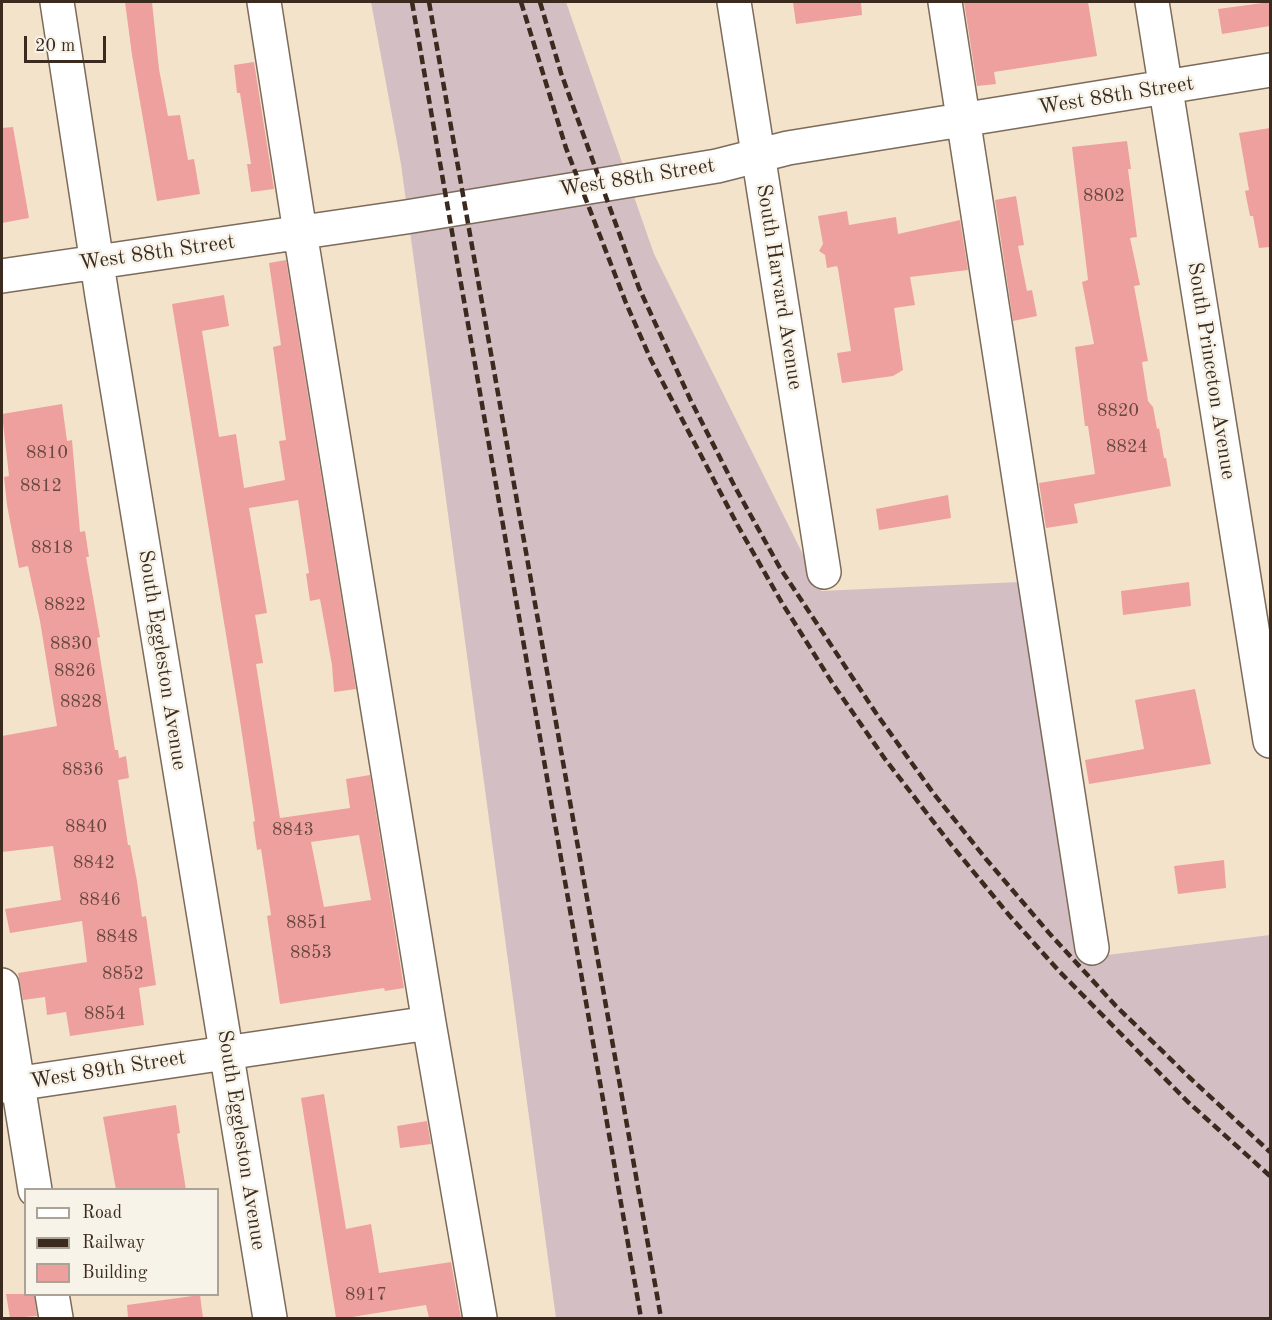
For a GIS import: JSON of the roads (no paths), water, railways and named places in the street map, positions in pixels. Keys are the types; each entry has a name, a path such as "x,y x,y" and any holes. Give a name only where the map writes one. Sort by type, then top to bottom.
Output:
{"street":[{"name":"South Eggleston Avenue","path":"57,2 97,261 270,1318"},
{"path":"264,2 429,1023 480,1318"},
{"name":"South Harvard Avenue","path":"734,2 824,572"},
{"path":"945,2 1092,948"},
{"name":"South Princeton Avenue","path":"1152,2 1270,741"},
{"name":"West 88th Street","path":"2,276 300,232 717,166 788,148 1165,89 1270,70"},
{"path":"2,985 9,1085 35,1188"},
{"name":"West 89th Street","path":"9,1085 429,1023"},
{"path":"52,1296 56,1318"}],"railway":[{"path":"412,2 641,1318"},
{"path":"429,2 661,1318"},
{"path":"521,2 566,148 626,303 651,360 738,526 782,603 833,684 885,759 1009,915 1058,970 1188,1102 1270,1176"},
{"path":"540,2 561,73 639,288 691,401 780,568 878,716 934,794 986,859 1049,933 1116,1006 1270,1152"}]}
